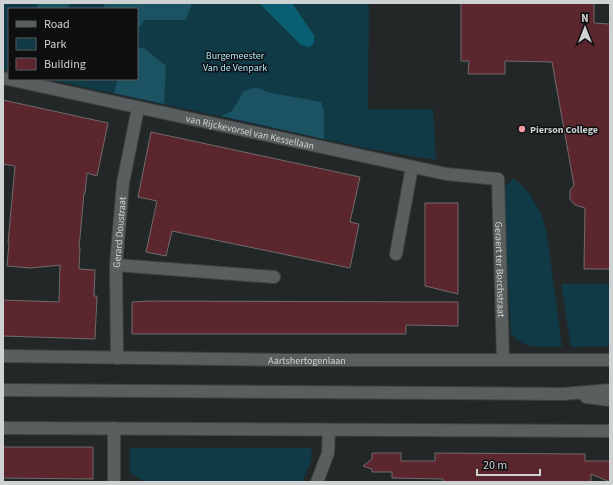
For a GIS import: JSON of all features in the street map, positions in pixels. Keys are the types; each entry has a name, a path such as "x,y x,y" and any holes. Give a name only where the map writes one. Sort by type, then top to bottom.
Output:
{"street":[{"name":"van Rijckevorsel van Kessellaan","path":"12,80 446,174 498,179"},
{"name":"Gerard Doustraat","path":"117,358 116,265 123,183 138,108"},
{"path":"396,254 412,167"},
{"name":"Geraert ter Borchstraat","path":"498,179 503,360"},
{"path":"116,265 274,277"},
{"name":"Aartshertogenlaan","path":"3,356 286,360 610,360"},
{"path":"3,390 563,394 610,390"},
{"path":"563,394 610,400"},
{"path":"3,428 610,431"},
{"path":"114,428 114,482"},
{"path":"317,482 328,453 329,430"}],"green space":[{"name":"Burgemeester Van de Venpark","path":"3,3 259,3 301,45 314,35 292,3 369,3 368,109 433,109 436,160 370,149 51,80 138,80 138,8 8,8 8,71 3,70"},
{"path":"514,178 529,193 541,213 547,234 562,347 541,347 528,345 522,343 511,334 503,192 505,186"},
{"path":"561,284 610,284 610,346 571,347"},
{"path":"130,448 311,448 312,457 302,482 145,482 130,473"}],"shaded area":[{"path":"38,3 70,3 68,8 36,8"},
{"path":"104,3 192,3 186,20 145,20 138,29 138,8 105,8"},
{"path":"259,3 292,3 314,35 314,43 309,47 301,45"},
{"path":"138,48 144,48 166,66 164,104 114,93 118,80 138,80"},
{"path":"256,87 271,93 321,102 324,112 324,139 221,116 232,111 244,91"}],"building":[{"path":"461,3 594,3 594,23 610,24 610,269 584,269 585,208 575,205 570,199 570,191 574,185 552,62 505,61 505,74 468,74 469,61 461,61"},
{"path":"3,100 108,123 97,176 87,173 79,248 79,269 95,270 94,296 97,296 95,339 3,336 3,300 59,302 60,265 31,268 7,266 15,166 3,164"},
{"path":"151,132 360,177 350,222 359,224 350,268 172,231 166,256 146,252 157,201 138,197"},
{"path":"425,203 458,203 458,294 425,286"},
{"path":"132,302 458,302 458,326 406,325 406,334 132,334"},
{"path":"3,447 93,447 93,479 3,478"},
{"path":"372,453 401,453 401,461 435,461 435,453 585,454 585,461 610,461 610,482 591,474 591,482 443,482 443,479 392,478 392,472 372,472 372,469 363,466 372,459"}],"place":[{"name":"Pierson College","path":"522,129"}]}
